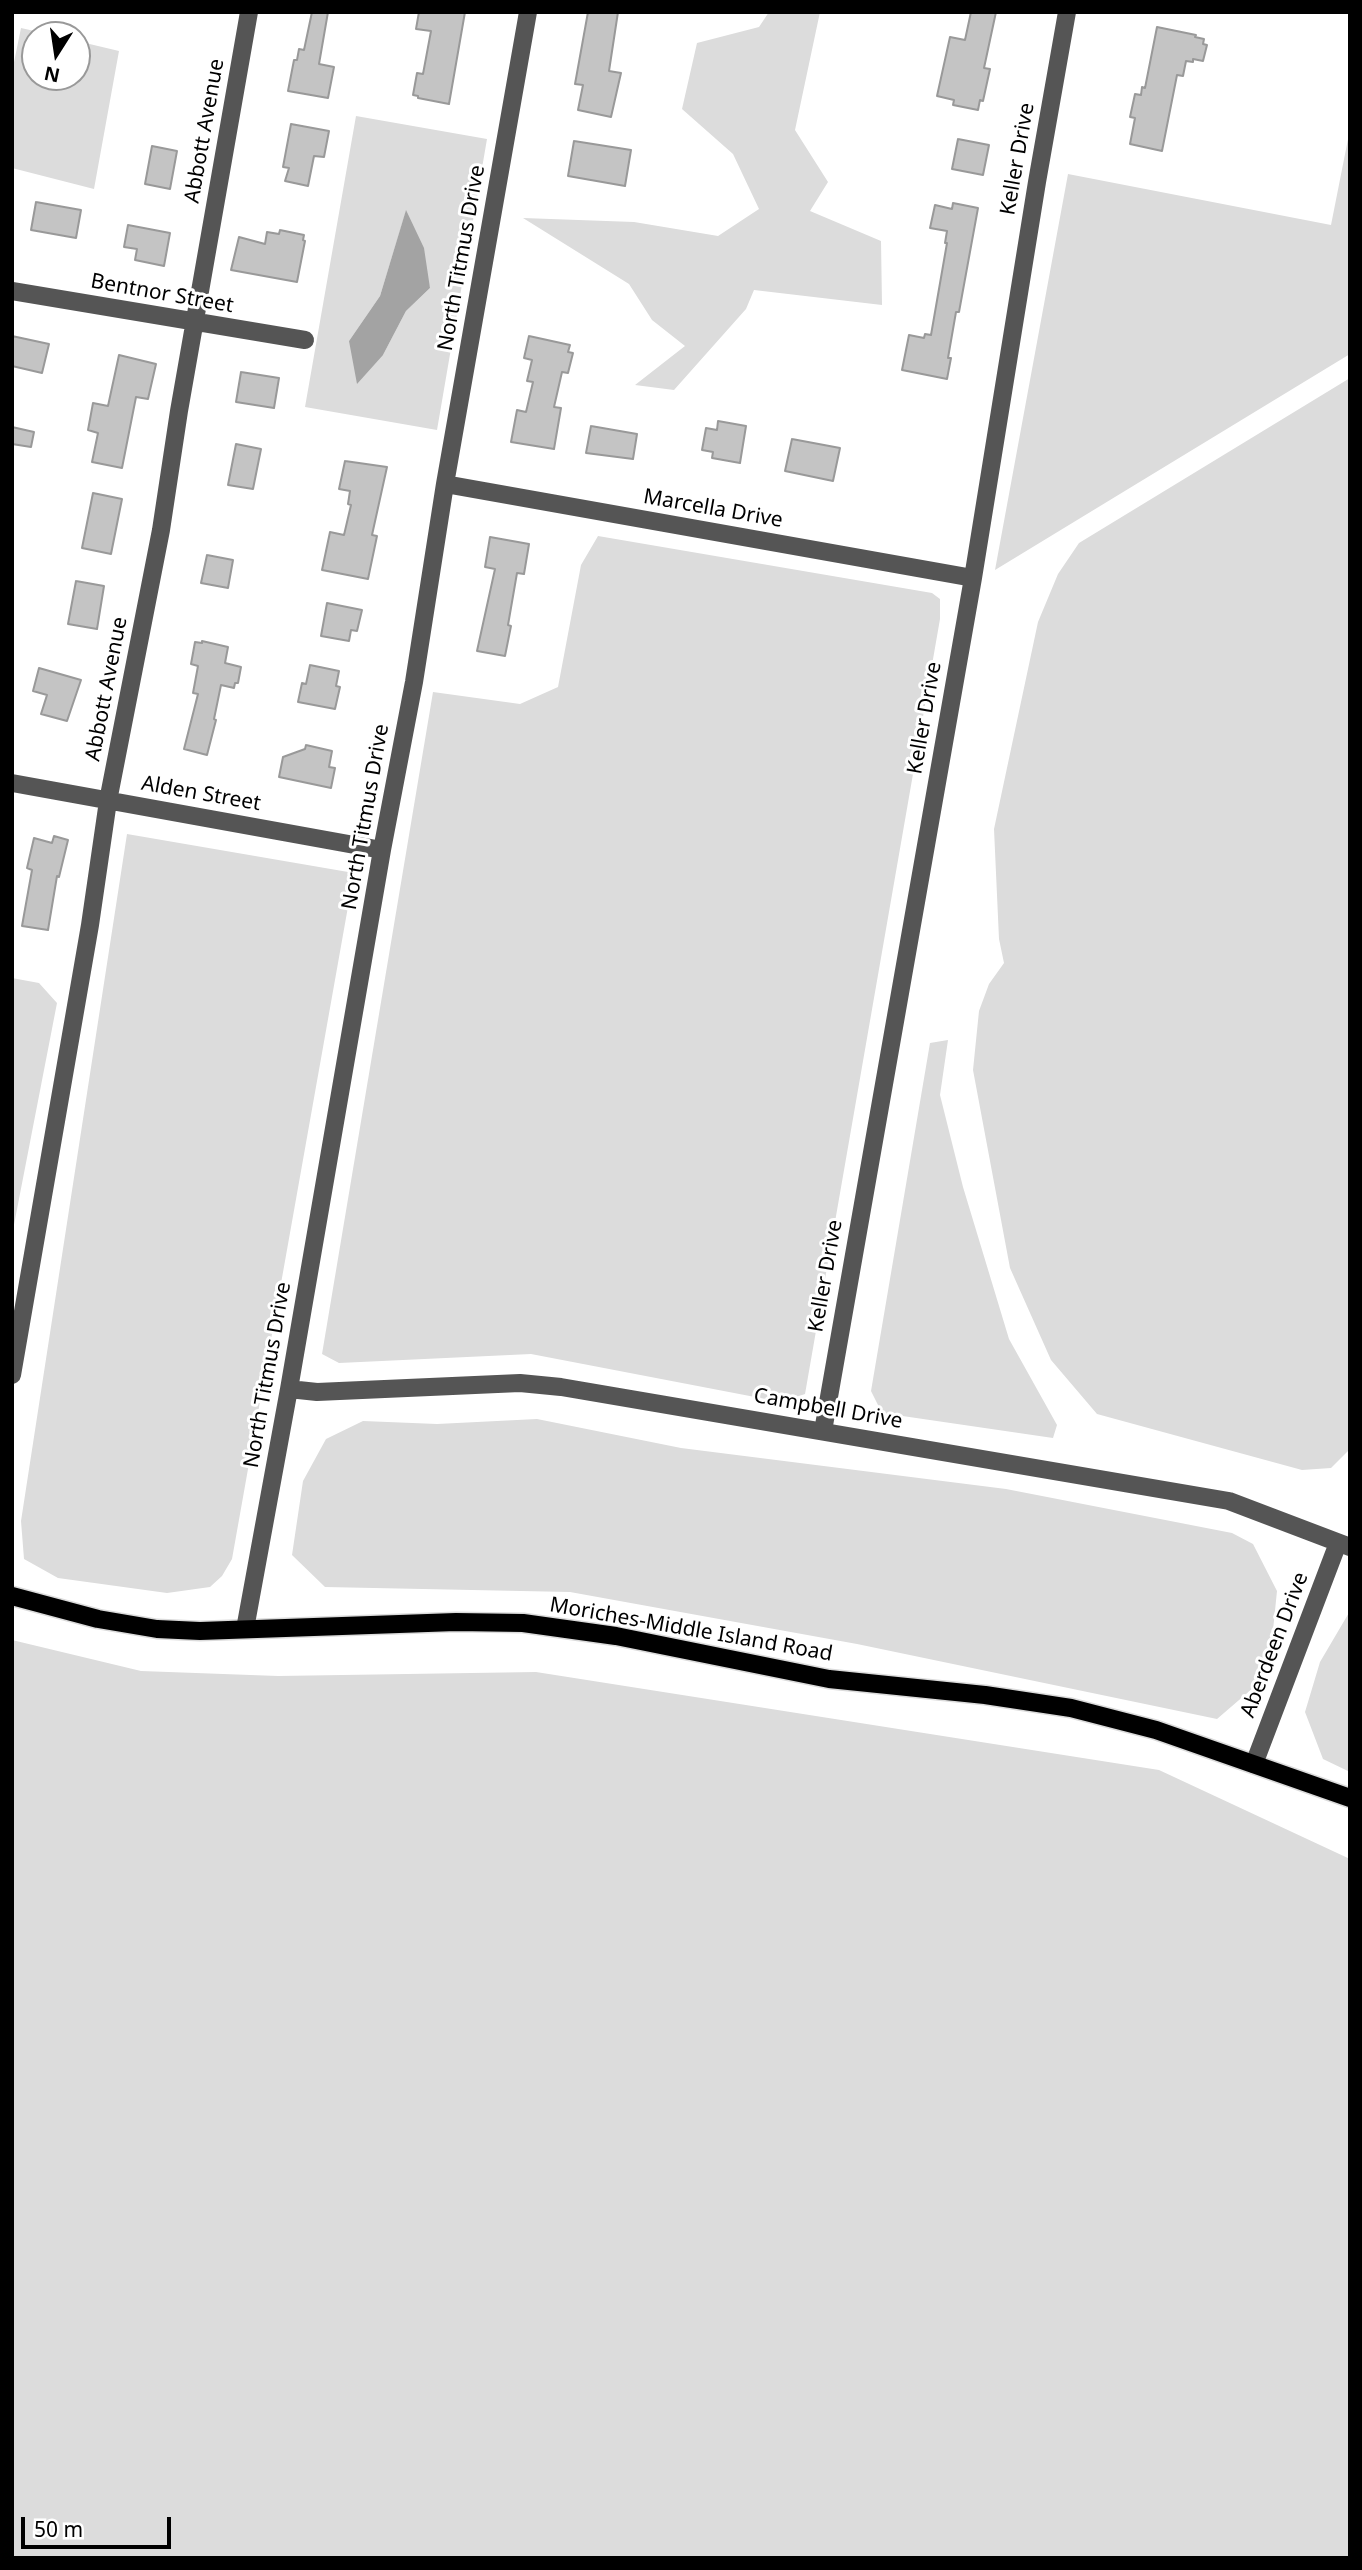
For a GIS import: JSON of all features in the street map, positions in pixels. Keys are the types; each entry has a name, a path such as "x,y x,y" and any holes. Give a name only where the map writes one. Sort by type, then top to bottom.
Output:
{"main road":[{"name":"Moriches-Middle Island Road","path":"12,1596 99,1619 157,1629 200,1631 456,1622 523,1623 589,1632 829,1679 985,1695 1071,1708 1156,1730 1350,1798"}],"street":[{"name":"Abbott Avenue","path":"12,1375 90,925 108,801 161,530 179,411 249,12"},
{"name":"North Titmus Drive","path":"245,1629 414,682 445,484 528,12"},
{"name":"Keller Drive","path":"823,1431 973,578 1067,12"},
{"name":"Bentnor Street","path":"12,291 305,340"},
{"name":"Marcella Drive","path":"445,484 973,578"},
{"name":"Alden Street","path":"12,783 382,850"},
{"name":"Campbell Drive","path":"289,1389 317,1392 520,1383 562,1387 1229,1501 1344,1545"},
{"name":"Aberdeen Drive","path":"1254,1764 1344,1545"}],"shaded area":[{"path":"769,12 820,12 795,130 828,182 810,211 881,241 882,305 754,290 746,309 674,390 635,385 685,346 652,320 629,284 523,218 634,222 718,236 759,209 733,154 682,109 697,43 759,27"},
{"path":"21,28 21,91 91,91 91,44 119,51 94,189 12,168 12,72"},
{"path":"356,116 487,139 437,430 305,407","holes":["406,211 430,288 406,311 383,355 349,341 380,296"]},
{"path":"1350,129 1350,354 995,570 1068,174 1331,225"},
{"path":"406,210 424,248 430,288 406,311 383,355 357,384 349,341 380,296"},
{"path":"1350,378 1350,1449 1331,1468 1302,1470 1097,1414 1051,1360 1010,1268 973,1070 979,1011 989,984 1004,963 999,939 994,829 1038,622 1058,574 1079,543"},
{"path":"598,536 932,593 940,599 940,619 805,1394 781,1402 531,1354 339,1363 322,1354 433,692 520,704 558,687 581,565"},
{"path":"127,834 354,873 232,1559 222,1576 210,1587 167,1593 58,1578 24,1559 21,1521"},
{"path":"12,978 39,983 57,1003 12,1235"},
{"path":"948,1040 940,1095 963,1187 1009,1339 1057,1425 1053,1438 882,1413 871,1391 930,1043"},
{"path":"537,1419 681,1448 1006,1489 1232,1533 1253,1544 1277,1591 1272,1640 1253,1688 1217,1719 857,1644 570,1592 325,1587 292,1555 303,1481 326,1439 363,1421 437,1424"},
{"path":"1350,1611 1350,1772 1323,1759 1305,1712 1320,1662"},
{"path":"12,1640 141,1671 278,1676 536,1672 1159,1770 1350,1859 1350,2558 12,2558"}],"building":[{"path":"312,12 328,12 319,64 334,67 328,98 288,91 294,60 297,60 299,49 304,50"},
{"path":"419,12 465,12 449,104 413,95 417,73 423,74 431,31 416,29"},
{"path":"588,12 618,12 609,71 621,73 611,117 578,110 583,85 575,84"},
{"path":"971,12 996,12 984,68 990,69 983,101 980,100 978,110 953,105 954,100 937,96 950,37 965,40"},
{"path":"1157,27 1196,35 1195,37 1204,39 1203,44 1207,45 1203,61 1186,61 1183,76 1177,75 1162,151 1130,144 1135,118 1130,117 1135,94 1141,95 1142,87 1145,88"},
{"path":"291,124 329,131 324,157 314,156 308,186 285,181 289,168 283,167"},
{"path":"958,139 989,145 983,175 952,169"},
{"path":"574,141 631,150 625,186 568,176"},
{"path":"152,146 177,151 170,189 145,184"},
{"path":"36,202 81,210 76,238 31,230"},
{"path":"953,203 978,208 959,312 956,312 947,379 902,370 909,335 924,338 925,334 931,335 947,231 930,228 935,205 952,209"},
{"path":"128,225 170,233 164,266 135,260 137,249 124,247"},
{"path":"280,230 304,235 297,282 231,270 239,237 265,244 267,232 279,234"},
{"path":"12,336 49,344 42,373 12,366"},
{"path":"529,336 570,345 568,352 573,353 568,373 562,372 554,407 561,408 554,449 511,442 517,410 526,412 533,382 527,381 532,360 524,358"},
{"path":"119,355 156,364 148,399 136,397 122,468 92,462 98,433 88,430 93,403 108,406"},
{"path":"241,372 279,378 274,408 236,402"},
{"path":"718,421 746,426 740,463 712,458 713,452 702,450 706,428 717,430"},
{"path":"591,426 637,434 633,459 586,453"},
{"path":"12,427 34,432 31,447 12,444"},
{"path":"792,439 840,448 833,481 785,471"},
{"path":"236,444 261,449 253,489 228,485"},
{"path":"345,461 387,467 372,535 377,536 368,579 322,570 330,532 344,535 351,505 348,504 350,491 339,489"},
{"path":"93,493 122,499 111,554 82,548"},
{"path":"490,537 529,544 524,574 517,573 505,656 477,651 495,569 485,567"},
{"path":"207,555 233,560 228,588 201,583"},
{"path":"76,581 104,586 97,629 68,624"},
{"path":"327,603 362,610 357,631 351,630 349,641 321,636"},
{"path":"195,642 228,647 225,663 241,667 238,683 235,683 234,688 221,685 207,755 184,749 198,694 193,693 198,666 191,664"},
{"path":"310,665 339,671 336,686 340,687 335,709 298,702"},
{"path":"39,668 81,680 67,721 41,714 47,695 33,691"},
{"path":"306,745 332,751 329,767 335,768 331,788 279,777 283,757 305,749"},
{"path":"54,836 68,840 59,877 57,876 48,930 22,926 32,870 27,868 34,838 52,843"}]}
